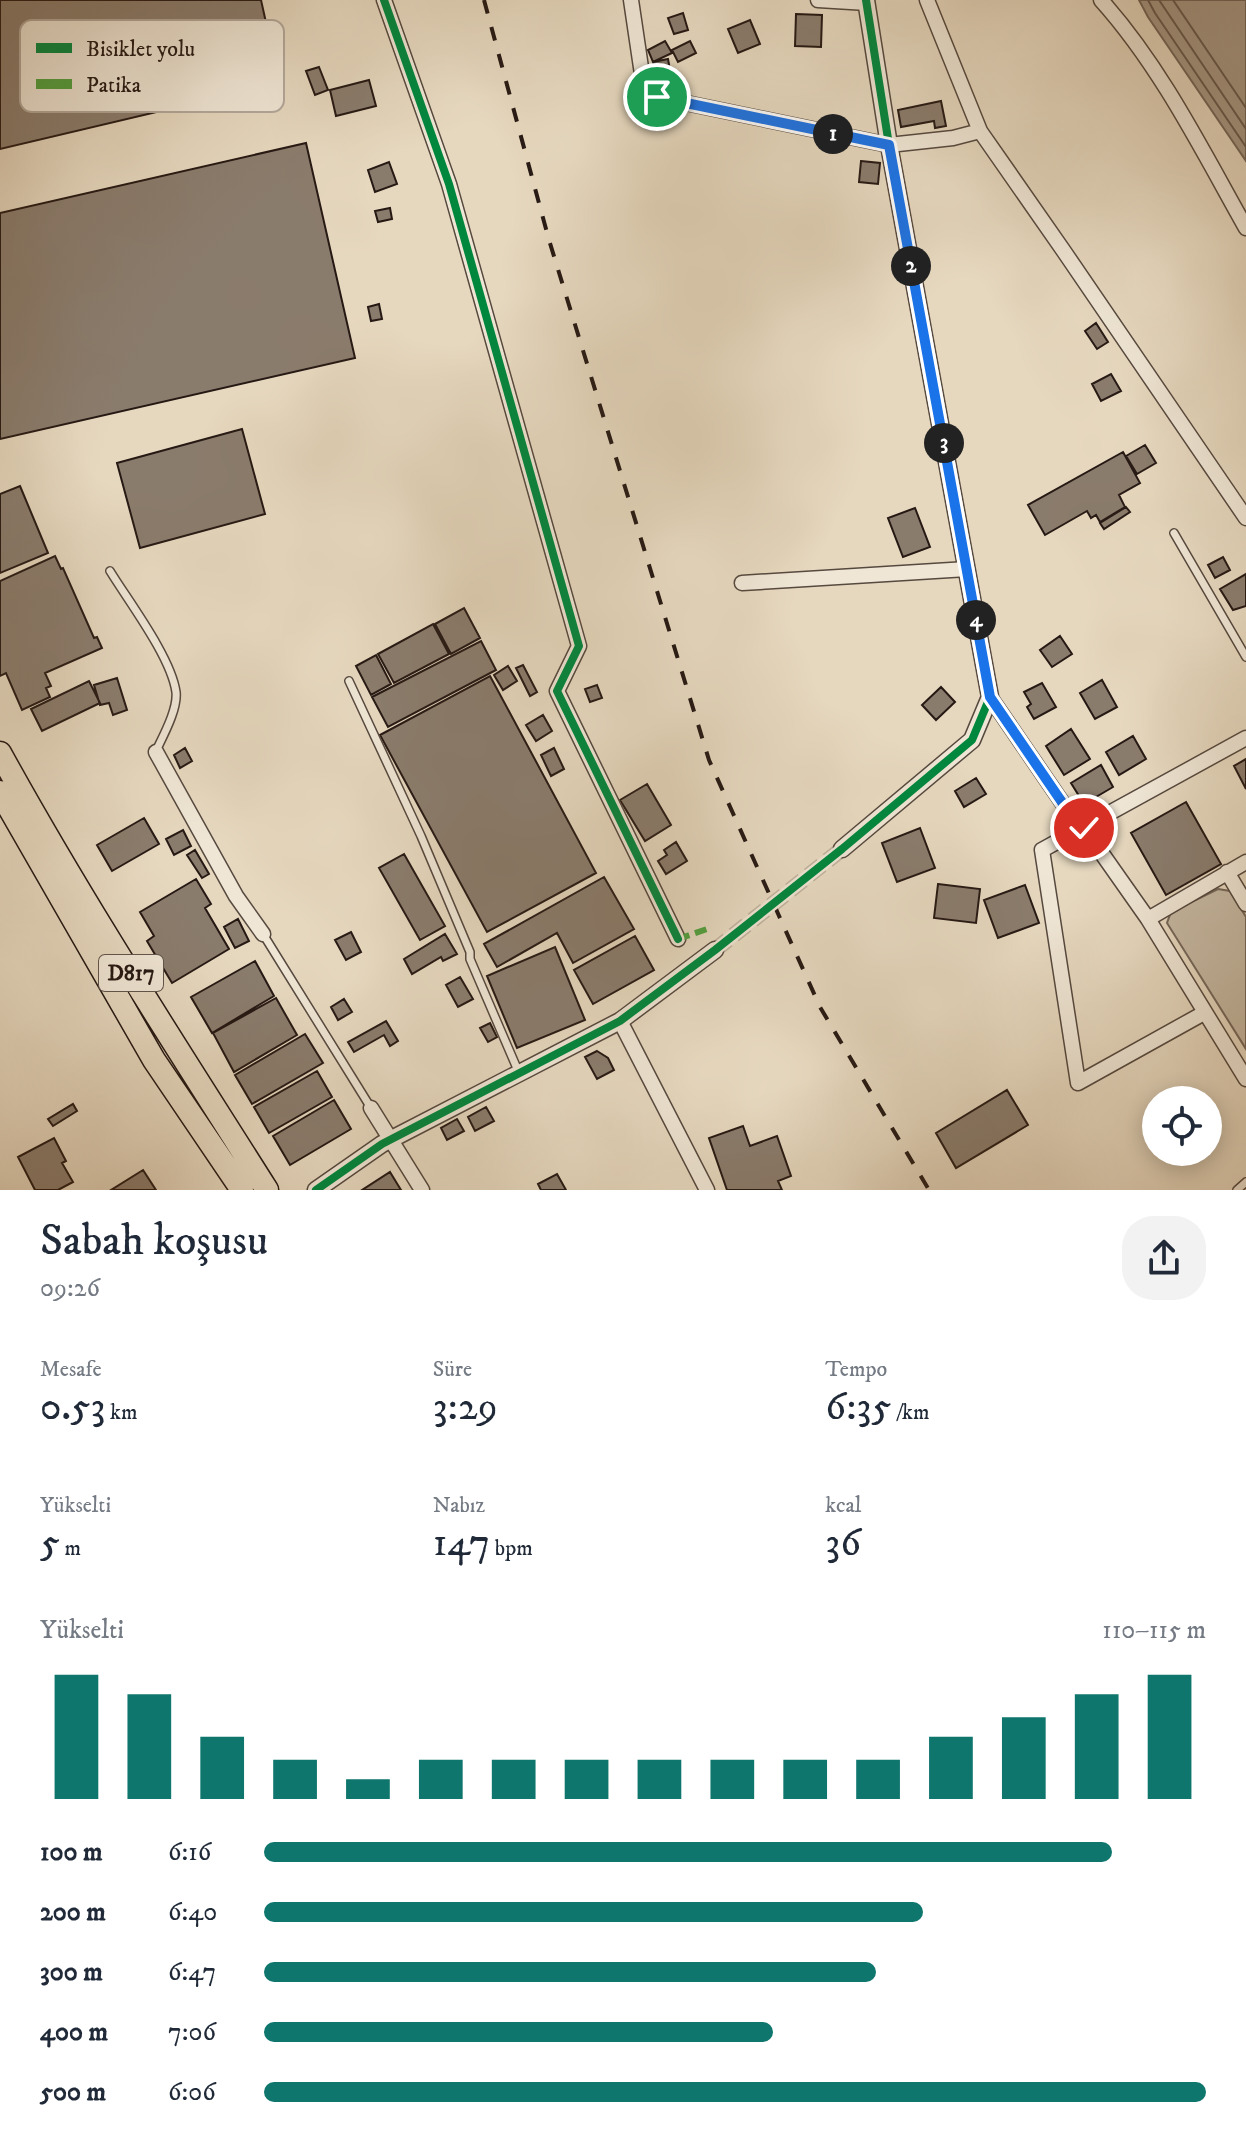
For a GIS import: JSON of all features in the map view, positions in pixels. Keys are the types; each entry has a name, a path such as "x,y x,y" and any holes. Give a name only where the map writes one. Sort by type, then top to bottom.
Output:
{"highway":[{"name":"D817","path":"0,753 44,832 267,1190"},
{"name":"D817","path":"0,792 154,1060 242,1190"}],"street":[{"path":"384,0 449,184 579,646 557,691 678,939"},
{"path":"631,0 643,81 657,97 889,145 953,138 980,131"},
{"path":"818,0 866,2 889,145 990,697 1068,811 1084,828 1148,919 1246,1079"},
{"path":"927,0 980,131 1246,518"},
{"path":"1101,0 1118,19 1181,114 1246,228"},
{"path":"742,583 967,569"},
{"path":"842,849 972,740 990,697"},
{"path":"1204,1013 1078,1083 1042,850 1246,738"},
{"path":"156,752 236,896 263,934"},
{"path":"1148,919 1246,862"},
{"path":"1227,872 1246,904"},
{"path":"316,1190 391,1139 620,1021 715,950"},
{"path":"620,1021 707,1190"},
{"path":"371,1108 422,1190"}],"lane":[{"path":"1174,533 1246,657"},
{"path":"110,571 166,661 177,694 170,722 156,752"},
{"path":"349,681 421,836 519,1073"},
{"path":"263,934 371,1108"},
{"path":"1237,1190 1246,1182"}],"shaded area":[{"path":"1218,889 1230,891 1246,917 1246,1049 1167,923 1171,912"}],"water":[{"path":"1139,0 1246,0 1246,161 1148,17"}],"building":[{"path":"0,0 261,0 265,20 20,20 20,112 156,112 0,149"},
{"path":"683,13 688,30 674,34 668,18"},
{"path":"796,14 822,15 821,47 795,46"},
{"path":"750,20 760,44 738,53 728,29"},
{"path":"665,41 672,53 653,62 648,50"},
{"path":"690,41 696,53 678,62 672,50"},
{"path":"668,59 670,70 656,74 653,62"},
{"path":"319,67 328,90 315,95 306,71"},
{"path":"369,80 376,106 336,116 330,90"},
{"path":"941,101 946,126 935,128 934,121 901,127 898,110"},
{"path":"306,143 355,358 0,439 0,213"},
{"path":"861,161 880,163 878,184 859,182"},
{"path":"389,162 397,184 375,192 368,170"},
{"path":"390,208 392,219 378,222 375,211"},
{"path":"379,304 382,319 371,321 368,307"},
{"path":"1096,323 1108,342 1097,349 1085,331"},
{"path":"1111,374 1121,391 1101,401 1092,384"},
{"path":"242,429 265,514 140,548 117,463"},
{"path":"1145,445 1156,463 1137,474 1126,456"},
{"path":"1123,452 1140,483 1119,495 1125,507 1100,522 1096,515 1091,518 1087,511 1045,535 1028,505"},
{"path":"20,486 48,553 0,573 0,494"},
{"path":"1126,507 1130,512 1104,529 1100,523"},
{"path":"915,508 930,547 903,557 888,518"},
{"path":"55,556 94,638 97,637 102,648 45,673 51,686 46,688 50,697 22,710 6,673 0,676 0,581"},
{"path":"1223,557 1230,570 1215,578 1208,565"},
{"path":"1246,574 1246,606 1233,610 1220,589"},
{"path":"464,608 480,638 451,654 435,624"},
{"path":"433,624 449,654 394,683 378,654"},
{"path":"1060,636 1072,654 1052,667 1040,650"},
{"path":"481,641 496,670 388,727 372,697"},
{"path":"376,655 391,684 371,695 356,666"},
{"path":"523,665 537,692 530,696 516,668"},
{"path":"508,666 517,681 503,690 494,675"},
{"path":"490,676 596,873 487,932 380,735"},
{"path":"117,678 127,710 113,715 109,703 100,705 94,685"},
{"path":"1102,680 1117,707 1095,719 1080,693"},
{"path":"89,681 100,703 42,731 31,709"},
{"path":"1042,683 1056,707 1034,719 1024,692"},
{"path":"597,685 602,698 590,702 585,689"},
{"path":"941,687 955,702 936,720 922,705"},
{"path":"543,715 552,731 536,741 526,725"},
{"path":"1071,729 1090,759 1064,775 1046,746"},
{"path":"1133,736 1146,759 1119,775 1106,752"},
{"path":"185,748 192,761 180,768 174,755"},
{"path":"554,748 564,769 551,776 541,755"},
{"path":"1246,759 1246,789 1234,766"},
{"path":"1101,765 1113,787 1084,804 1071,783"},
{"path":"976,778 986,794 964,807 955,791"},
{"path":"647,784 671,825 645,841 620,800"},
{"path":"1186,802 1221,864 1166,895 1131,833"},
{"path":"144,818 159,844 112,871 97,845"},
{"path":"920,828 935,868 897,882 882,843"},
{"path":"183,830 191,846 174,855 166,839"},
{"path":"676,842 687,861 666,874 658,861 667,855 664,850"},
{"path":"195,850 209,874 202,878 187,855"},
{"path":"404,854 445,926 420,940 379,868"},
{"path":"604,877 634,929 573,963 557,933 497,967 484,944"},
{"path":"196,879 211,904 205,908 229,949 172,983 147,941 154,936 140,912"},
{"path":"938,884 980,889 976,923 934,918"},
{"path":"1025,885 1039,923 998,938 984,900"},
{"path":"238,919 249,941 235,948 224,927"},
{"path":"351,932 361,952 346,960 335,940"},
{"path":"445,934 457,954 443,961 441,957 412,974 404,959"},
{"path":"635,936 654,970 593,1004 574,970"},
{"path":"555,947 585,1020 517,1048 487,976"},
{"path":"255,961 274,996 212,1033 191,997"},
{"path":"460,977 473,999 458,1007 446,985"},
{"path":"276,998 297,1035 234,1072 213,1033"},
{"path":"344,999 352,1012 338,1020 331,1007"},
{"path":"386,1021 398,1041 390,1046 384,1035 354,1052 348,1042"},
{"path":"490,1023 497,1037 488,1042 480,1028"},
{"path":"305,1034 323,1063 252,1104 235,1075"},
{"path":"597,1051 608,1058 614,1070 597,1079 585,1057"},
{"path":"317,1071 332,1097 269,1133 254,1107"},
{"path":"1007,1090 1028,1125 956,1168 936,1133"},
{"path":"334,1100 351,1129 290,1165 273,1136"},
{"path":"73,1104 77,1111 53,1126 48,1119"},
{"path":"486,1107 494,1121 475,1131 468,1117"},
{"path":"457,1119 464,1131 447,1140 441,1128"},
{"path":"743,1126 750,1146 777,1136 791,1176 778,1181 782,1190 727,1190 709,1138"},
{"path":"54,1138 66,1161 62,1163 73,1182 58,1190 35,1190 18,1157"},
{"path":"143,1170 156,1190 111,1190"},
{"path":"390,1172 401,1190 362,1190"},
{"path":"557,1174 566,1190 541,1190 538,1184"}],"tunnel":[{"path":"715,950 842,849"}],"railway":[{"path":"484,0 549,240 709,760 820,1007 929,1190"}],"marked path":[{"path":"678,939 707,929"}],"cycle path":[{"path":"384,0 449,184 579,646 557,691 678,939"},
{"path":"316,1190 382,1144 620,1021 842,849 972,740 990,697 889,145 866,0"}],"route":[{"path":"657,97 889,145 990,697 1068,811 1084,828"}]}
